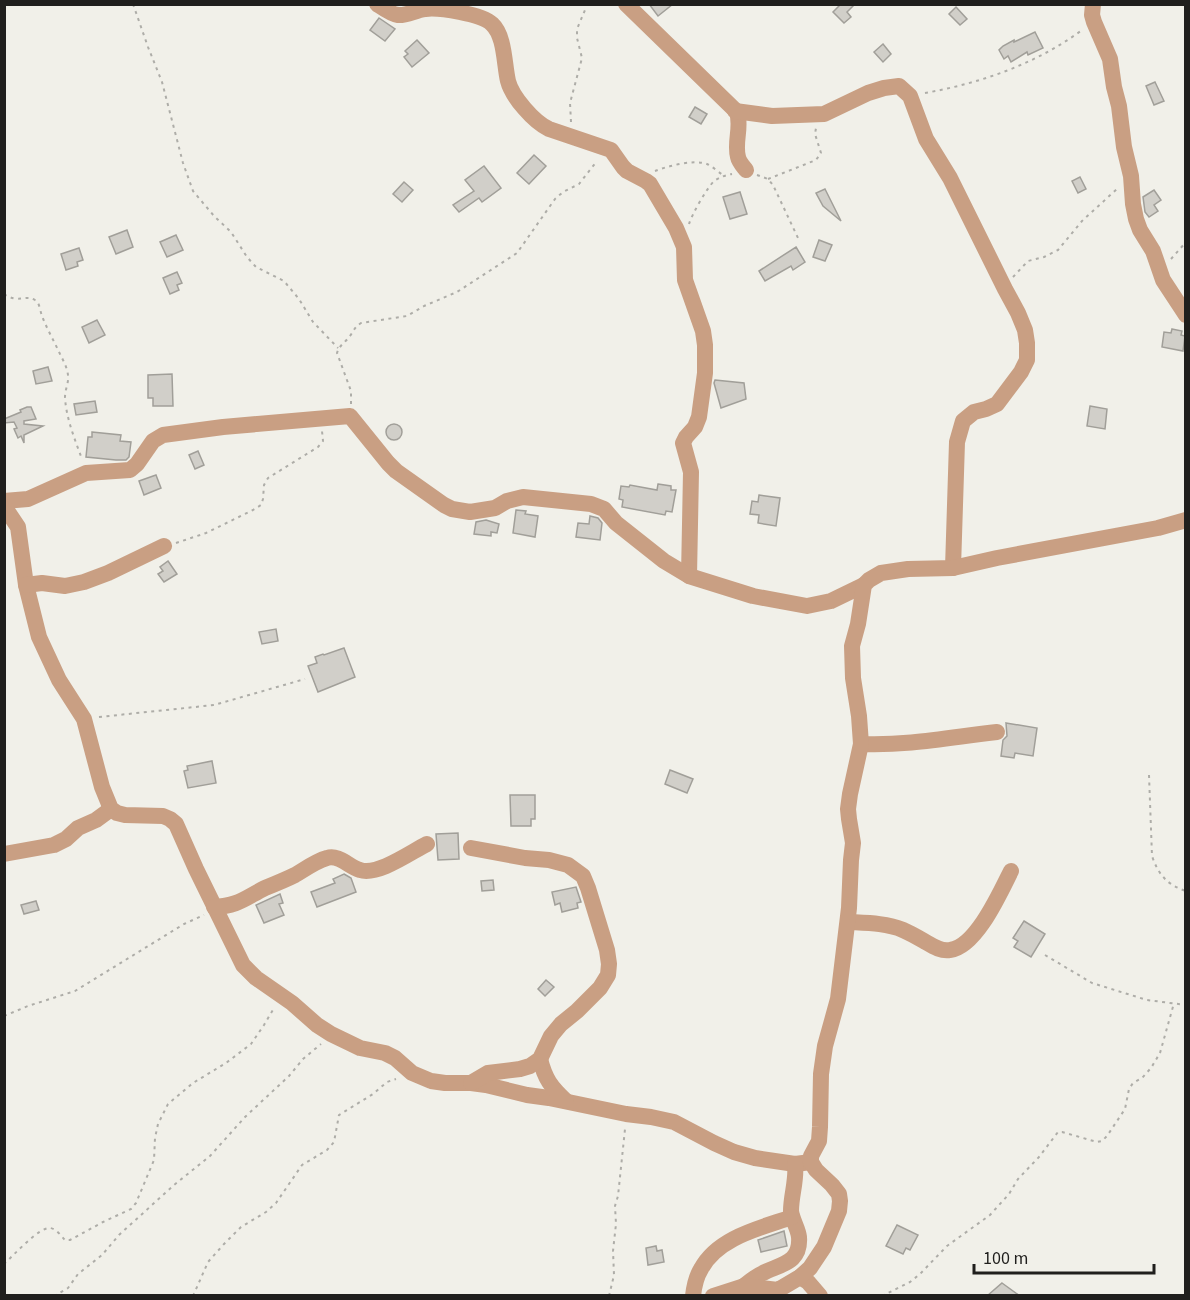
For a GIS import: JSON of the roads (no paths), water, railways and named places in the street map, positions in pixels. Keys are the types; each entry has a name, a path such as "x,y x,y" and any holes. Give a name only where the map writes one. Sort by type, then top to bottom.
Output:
{"street":[{"path":"377,4 397,15 429,8 470,9 487,20 500,36 510,87 534,118 542,125 611,150 623,167 646,181 653,189 676,228 684,247 685,280 703,331 705,345 705,374 699,417 695,427 683,443 691,472 689,576"},
{"path":"626,4 737,112 738,157 746,170"},
{"path":"1093,4 1094,22 1110,59 1131,176 1136,219 1140,230 1154,251 1164,280 1185,315"},
{"path":"735,111 772,116 824,114 884,88 899,86 910,96 926,139 950,178 1018,313 1025,330 1027,343 1027,360 1021,372 997,404 974,412 963,421 960,428 957,442 953,568"},
{"path":"744,1286 775,1293 810,1268 824,1247 839,1211 840,1201 839,1194 816,1170 803,1163 755,1158 734,1152 675,1122 527,1095 486,1084 431,1081 412,1073 385,1053 360,1048 331,1034 256,978 243,965 176,824 163,816 125,815 111,809 102,787 84,718 59,681 45,652 34,620 26,585 18,527 4,504 28,499 86,473 130,470 153,441 163,435 350,416 396,471 452,509 470,512 495,508 507,501 523,497 600,506 616,523 664,561 689,576 753,596 807,606 831,601 864,585 869,579 881,573 908,568 953,568 1158,528 1185,520"},
{"path":"26,585 42,583 65,586 84,582 165,546"},
{"path":"713,1296 744,1286 759,1275 789,1263 795,1257 798,1248 799,1238 792,1217 796,1173 811,1156 819,1140 821,1074 825,1046 838,999 851,895 853,843 848,809 861,744 860,716 853,678 852,646 864,585"},
{"path":"861,744 908,744 997,732"},
{"path":"4,854 54,845 111,809"},
{"path":"215,908 243,901 324,858 331,856 362,871 372,871 427,844"},
{"path":"471,848 549,860 568,865 583,876 607,950 609,964 608,975 600,988 561,1024 551,1036 540,1059 520,1070 488,1073 471,1083"},
{"path":"848,922 904,930 942,950 950,950 969,939 984,921 1011,871"},
{"path":"540,1059 544,1076 552,1088 566,1101"},
{"path":"693,1296 701,1268 721,1247 746,1233 792,1217"},
{"path":"800,1277 808,1282 819,1296"}]}
